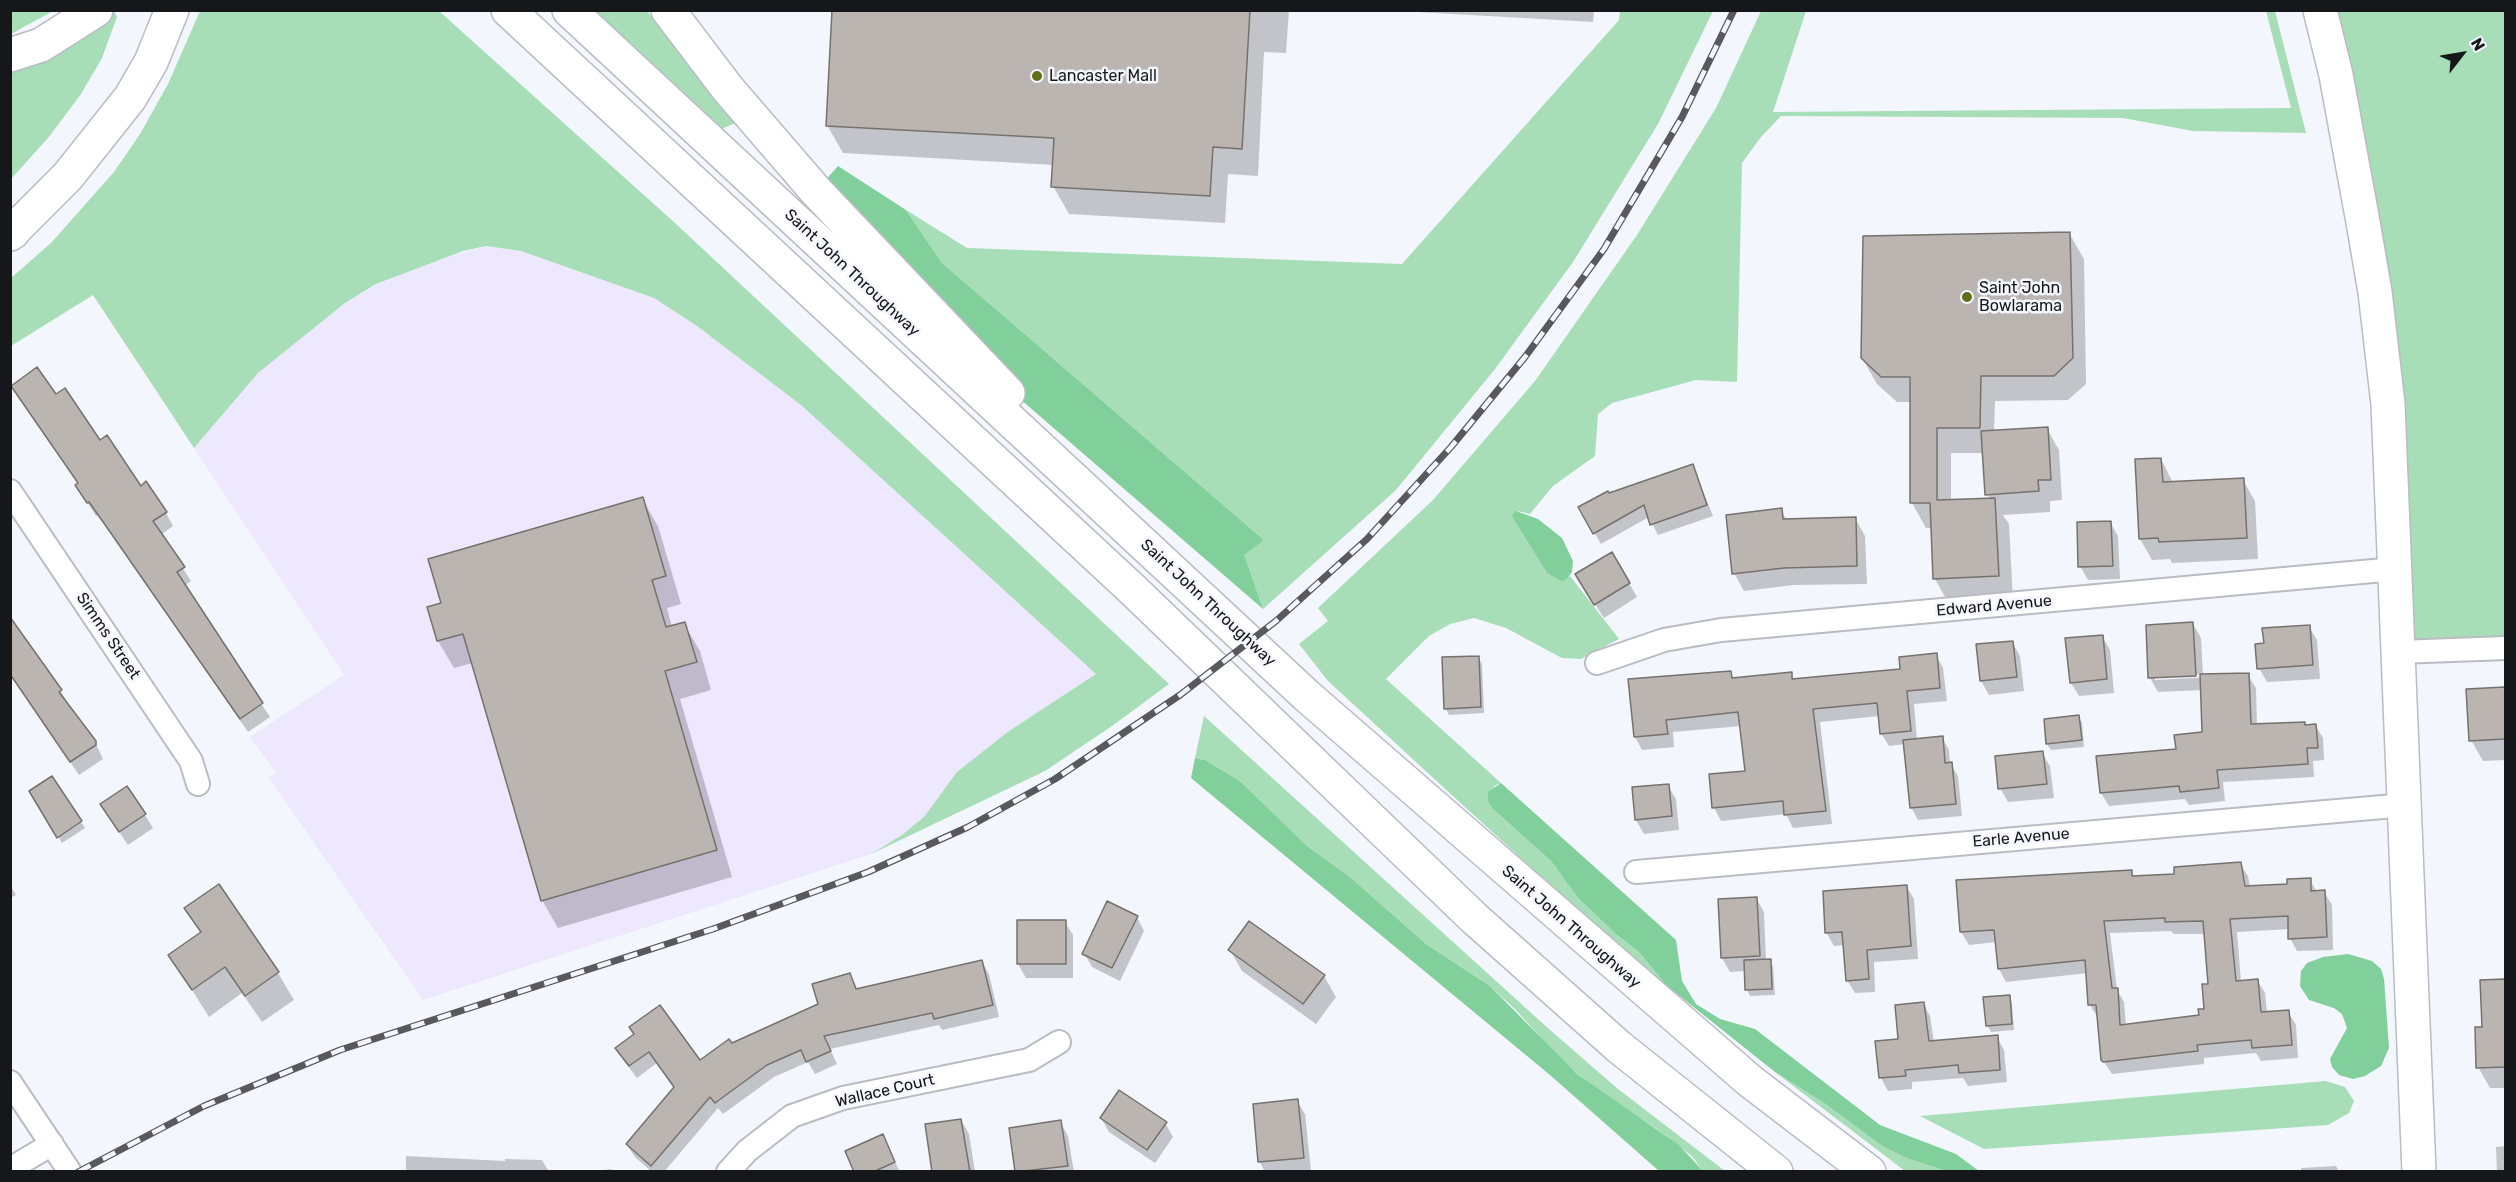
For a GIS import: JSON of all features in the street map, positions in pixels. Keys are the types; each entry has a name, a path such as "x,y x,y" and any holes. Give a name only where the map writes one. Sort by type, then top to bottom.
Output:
{"main road":[{"path":"10,55 41,45 96,10"},
{"path":"11,231 69,176 130,98 151,62 172,10"},
{"path":"508,10 1132,589 1474,918 1618,1047 1776,1172"},
{"name":"Saint John Throughway","path":"569,10 1307,696 1750,1081 1869,1172"},
{"path":"668,10 728,89 816,191 990,373 1160,557"},
{"path":"2320,10 2336,75 2375,292 2388,404 2406,805 2419,1172"}],"street":[{"name":"Simms Street","path":"10,491 191,760 198,784"},
{"name":"Edward Avenue","path":"1597,663 1664,640 1714,631 2396,569"},
{"path":"2399,652 2505,648"},
{"name":"Earle Avenue","path":"1636,872 2406,805"},
{"name":"Wallace Court","path":"728,1172 747,1151 792,1116 843,1098 1029,1060 1059,1042"},
{"path":"10,1082 70,1172"},
{"path":"10,1169 52,1144"}],"shaded area":[{"path":"486,246 521,251 654,298 697,326 801,405 1096,674 1009,731 924,817 902,835 871,854 423,1000 269,778 276,773 250,737 344,675 194,448 258,373 345,303 376,285 433,261"}],"green space":[{"path":"11,10 53,10 53,11 11,34"},
{"path":"114,11 117,17 102,58 81,94 48,138 11,179 11,71 77,37"},
{"path":"200,11 439,11 675,223 1169,684 1045,771 871,854 902,835 924,817 957,772 1009,731 1096,674 801,405 697,326 654,298 521,251 486,246 463,251 376,284 345,303 258,373 194,448 93,295 11,346 11,278 51,243 114,172 140,134 168,84"},
{"path":"593,11 647,11 738,122 719,130"},
{"path":"1620,11 1713,11 1658,124 1573,262 1495,369 1396,490 1263,609 1243,555 1264,540 942,263 906,210 967,248 1402,264 1619,20"},
{"path":"1761,11 1806,11 1773,112 2291,108 2266,11 2275,11 2306,133 2193,131 2123,118 1781,116 1761,137 1742,163 1737,382 1696,380 1612,403 1598,414 1595,456 1553,486 1530,514 1518,511 1514,520 1547,573 1567,579 1570,576 1619,639 1581,659 1562,658 1506,628 1474,618 1450,624 1429,636 1386,679 1501,783 1494,786 1493,809 1551,861 1578,898 1617,935 1639,952 1666,985 1641,968 1328,681 1299,644 1328,621 1318,608 1433,500 1535,381 1637,235 1716,108"},
{"path":"2320,11 2505,11 2505,648 2399,652 2388,404"},
{"path":"838,166 906,210 942,263 1264,540 1244,555 1263,609 990,373 816,191"},
{"path":"1516,511 1538,519 1562,538 1573,561 1572,572 1567,579 1562,581 1547,573 1514,520 1512,515"},
{"path":"1204,716 1550,1030 1618,1089 1725,1171 1703,1171 1692,1156 1657,1129 1596,1089 1563,1062 1516,1010 1490,986 1426,944 1350,877 1307,846 1240,781 1205,760 1195,758"},
{"path":"1195,758 1205,760 1240,781 1307,846 1350,877 1426,944 1490,986 1577,1074 1679,1145 1703,1171 1659,1171 1550,1075 1191,778"},
{"path":"1501,783 1676,940 1682,981 1696,1004 1720,1019 1755,1029 1880,1125 1956,1154 1979,1171 1946,1171 1906,1158 1882,1146 1824,1103 1775,1072 1666,985 1639,952 1617,935 1578,898 1551,861 1493,809 1488,801 1488,792"},
{"path":"2348,954 2372,961 2381,969 2384,979 2389,1048 2381,1066 2365,1076 2353,1079 2339,1075 2332,1067 2330,1059 2347,1028 2342,1014 2334,1008 2309,1000 2300,986 2301,971 2307,963 2323,957"},
{"path":"1775,1072 1824,1103 1882,1146 1906,1158 1946,1171 1905,1171"},
{"path":"2326,1081 2345,1087 2354,1101 2349,1113 2328,1125 1984,1149 1920,1116"}],"building":[{"name":"Lancaster Mall","path":"832,10 1250,10 1242,149 1213,147 1210,196 1051,187 1054,138 826,126"},
{"name":"Saint John Bowlarama","path":"2070,232 2073,358 2054,376 1981,376 1980,428 1937,428 1937,500 1995,498 1999,576 1933,579 1930,503 1910,503 1910,377 1881,377 1861,358 1863,236"},
{"path":"37,367 56,394 65,388 100,440 107,435 141,486 146,481 167,512 153,521 185,567 177,572 263,703 240,719 89,502 87,503 75,485 78,483 11,386"},
{"path":"2048,427 2051,480 2038,480 2039,491 1985,495 1981,431"},
{"path":"2161,458 2163,482 2244,478 2247,538 2159,542 2158,538 2139,539 2135,459"},
{"path":"1693,464 1707,505 1650,525 1644,505 1593,534 1578,507 1608,491 1609,493"},
{"path":"643,497 666,576 652,580 666,627 685,622 697,662 665,671 717,850 541,901 463,634 437,641 427,607 441,603 428,559"},
{"path":"1782,508 1783,519 1856,517 1857,566 1784,568 1732,574 1726,515"},
{"path":"2111,521 2113,566 2078,567 2077,522"},
{"path":"1612,552 1630,583 1594,605 1575,574"},
{"path":"10,617 62,690 59,692 96,741 96,745 70,762 10,674"},
{"path":"2193,622 2196,676 2148,678 2146,625"},
{"path":"2310,625 2313,665 2257,669 2255,644 2264,643 2262,628"},
{"path":"2103,635 2107,679 2070,683 2065,638"},
{"path":"2013,641 2017,677 1980,681 1976,644"},
{"path":"1937,653 1940,688 1907,691 1911,731 1880,734 1877,703 1813,709 1826,811 1784,815 1783,801 1712,808 1709,774 1745,771 1738,712 1666,720 1668,734 1634,737 1628,679 1731,671 1732,678 1792,672 1792,679 1900,669 1899,657"},
{"path":"1479,656 1481,707 1444,709 1442,657"},
{"path":"2249,673 2251,724 2305,722 2305,725 2316,724 2318,748 2307,748 2308,764 2217,770 2219,788 2180,792 2179,786 2100,793 2096,756 2176,749 2174,735 2202,732 2200,674"},
{"path":"2505,687 2505,739 2469,741 2466,689"},
{"path":"2079,715 2082,740 2046,744 2044,719"},
{"path":"1943,736 1945,763 1952,762 1956,804 1910,808 1903,740"},
{"path":"2043,751 2047,784 1998,789 1995,756"},
{"path":"52,776 82,821 57,838 29,791"},
{"path":"1669,784 1672,816 1635,820 1632,787"},
{"path":"127,786 146,814 119,832 100,804"},
{"path":"2241,862 2245,886 2287,884 2287,879 2311,878 2311,891 2325,890 2327,937 2288,939 2288,916 2230,919 2236,981 2258,979 2261,1012 2289,1010 2292,1045 2252,1048 2251,1040 2197,1045 2198,1051 2103,1062 2096,1005 2088,1005 2085,960 1998,969 1994,930 1960,932 1956,880 2132,870 2132,876 2174,874 2174,867","holes":["2165,918 2165,922 2203,921 2208,984 2202,984 2204,1009 2198,1009 2199,1015 2120,1025 2118,988 2112,988 2104,921"]},
{"path":"219,884 279,972 245,996 225,967 192,990 168,955 201,932 184,908"},
{"path":"1907,885 1911,946 1867,950 1869,979 1846,981 1842,932 1825,933 1823,891"},
{"path":"1757,897 1760,956 1721,958 1718,899"},
{"path":"1107,901 1138,916 1112,968 1082,954"},
{"path":"1017,920 1066,920 1066,964 1017,964"},
{"path":"1249,921 1325,975 1303,1004 1228,950"},
{"path":"1771,959 1772,989 1745,990 1744,960"},
{"path":"982,960 993,1005 934,1019 932,1013 824,1036 831,1051 806,1062 801,1050 767,1065 715,1103 710,1097 651,1166 626,1144 674,1087 649,1052 629,1066 615,1048 634,1034 629,1027 660,1005 700,1060 729,1039 732,1043 818,1004 812,984 850,973 856,989"},
{"path":"2505,979 2505,1067 2476,1068 2475,1027 2482,1027 2480,980"},
{"path":"2010,995 2012,1024 1986,1026 1983,997"},
{"path":"1924,1002 1929,1041 1998,1035 2000,1070 1959,1073 1958,1065 1905,1070 1906,1076 1879,1078 1875,1041 1898,1039 1895,1005"},
{"path":"1119,1090 1167,1122 1147,1150 1100,1118"},
{"path":"1298,1099 1304,1158 1258,1162 1253,1104"},
{"path":"961,1119 970,1172 932,1172 925,1124"},
{"path":"1061,1120 1068,1166 1015,1172 1009,1128"},
{"path":"883,1134 895,1162 873,1172 854,1172 845,1151"}],"railway":[{"path":"78,1172 204,1106 340,1050 713,929 868,872 968,827 1055,779 1180,695 1276,621 1367,539 1451,447 1525,357 1604,249 1682,117 1734,10"}],"place":[{"name":"Lancaster Mall","path":"1037,76"},
{"name":"Saint John Bowlarama","path":"1967,297"}]}
